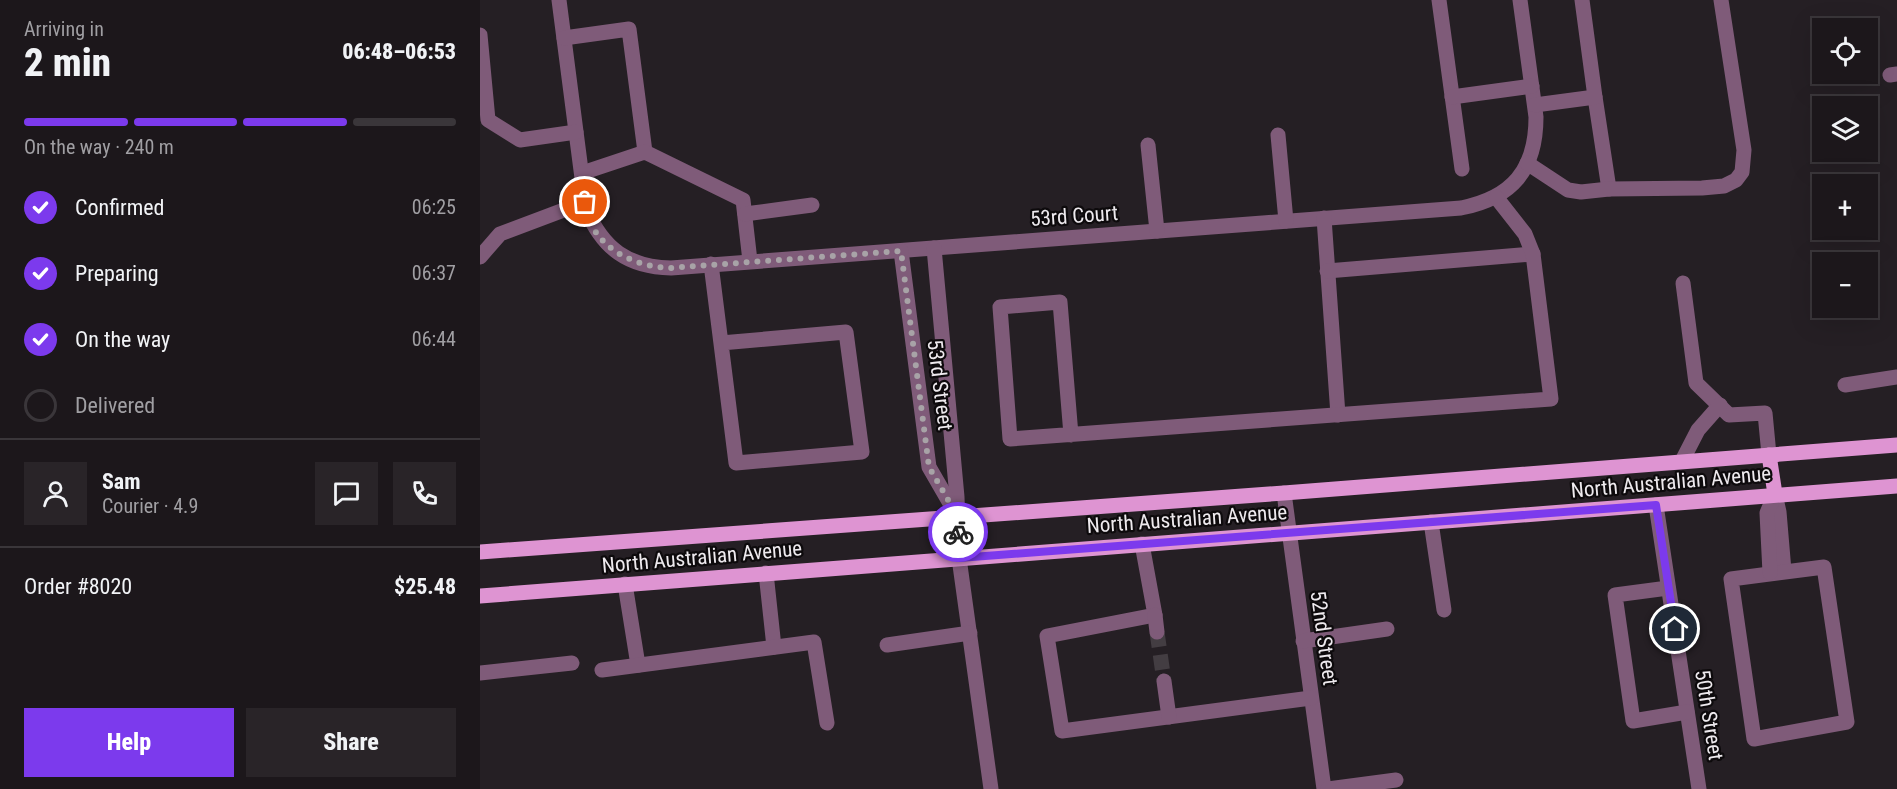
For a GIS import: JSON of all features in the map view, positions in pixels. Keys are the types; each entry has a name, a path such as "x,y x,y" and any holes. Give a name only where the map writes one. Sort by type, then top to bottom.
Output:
{"main road":[{"name":"North Australian Avenue","path":"480,552 1897,445"},
{"path":"1769,454 1775,494"},
{"name":"North Australian Avenue","path":"480,596 1897,486"}],"street":[{"path":"480,257 500,234 585,202 560,0"},
{"path":"1439,0 1462,169"},
{"path":"1520,0 1535,105 1536,136 1532,154 1525,167 1568,190 1581,192 1609,189 1724,186 1736,180 1742,172 1744,150 1720,0"},
{"path":"1582,0 1609,189"},
{"path":"564,38 629,30 645,152"},
{"path":"480,35 488,120 520,140 576,132"},
{"path":"1452,97 1532,86"},
{"path":"1535,105 1595,97"},
{"path":"1278,135 1286,221"},
{"path":"1148,145 1157,231"},
{"path":"582,173 645,152 744,200 750,261"},
{"name":"53rd Court","path":"585,202 593,226 604,241 618,254 653,267 901,251 1461,208 1496,197 1511,185 1525,167"},
{"path":"1071,435 1060,302 1000,307 1010,439 1071,435 1551,399 1533,254 1525,234 1496,197"},
{"path":"745,214 812,205"},
{"path":"1324,218 1338,415"},
{"name":"53rd Street","path":"934,248 958,517 959,558 991,789"},
{"name":"53rd Street","path":"901,251 929,467 958,517"},
{"path":"1327,271 1533,254"},
{"path":"711,264 736,463 862,452 846,332 721,343"},
{"path":"1683,283 1696,383 1730,415 1765,413 1769,454"},
{"path":"1845,385 1897,377"},
{"path":"1682,461 1698,430 1719,405"},
{"name":"52nd Street","path":"1284,493 1311,698 1326,789"},
{"path":"1775,494 1779,512 1777,572"},
{"name":"50th Street","path":"1656,505 1699,789"},
{"path":"1431,522 1444,610"},
{"path":"1142,544 1157,632"},
{"path":"1824,567 1846,722 1754,739 1731,579 1777,572 1824,567"},
{"path":"766,573 774,647"},
{"path":"625,584 638,665"},
{"path":"1668,588 1615,595 1633,721 1687,712"},
{"path":"1155,615 1047,636 1062,731 1311,698"},
{"path":"1303,641 1387,629"},
{"path":"887,645 970,633"},
{"path":"602,670 814,642 827,723"},
{"path":"480,673 572,663"},
{"path":"1164,681 1169,717"},
{"path":"1326,789 1396,780"}],"tunnel":[{"path":"1157,632 1164,681"}],"way so far":[{"path":"585,202 593,226 604,241 618,254 653,267 670,268 901,251 929,467 958,517 958,532"}],"route":[{"path":"958,532 959,558 1656,505 1675,629"}]}
